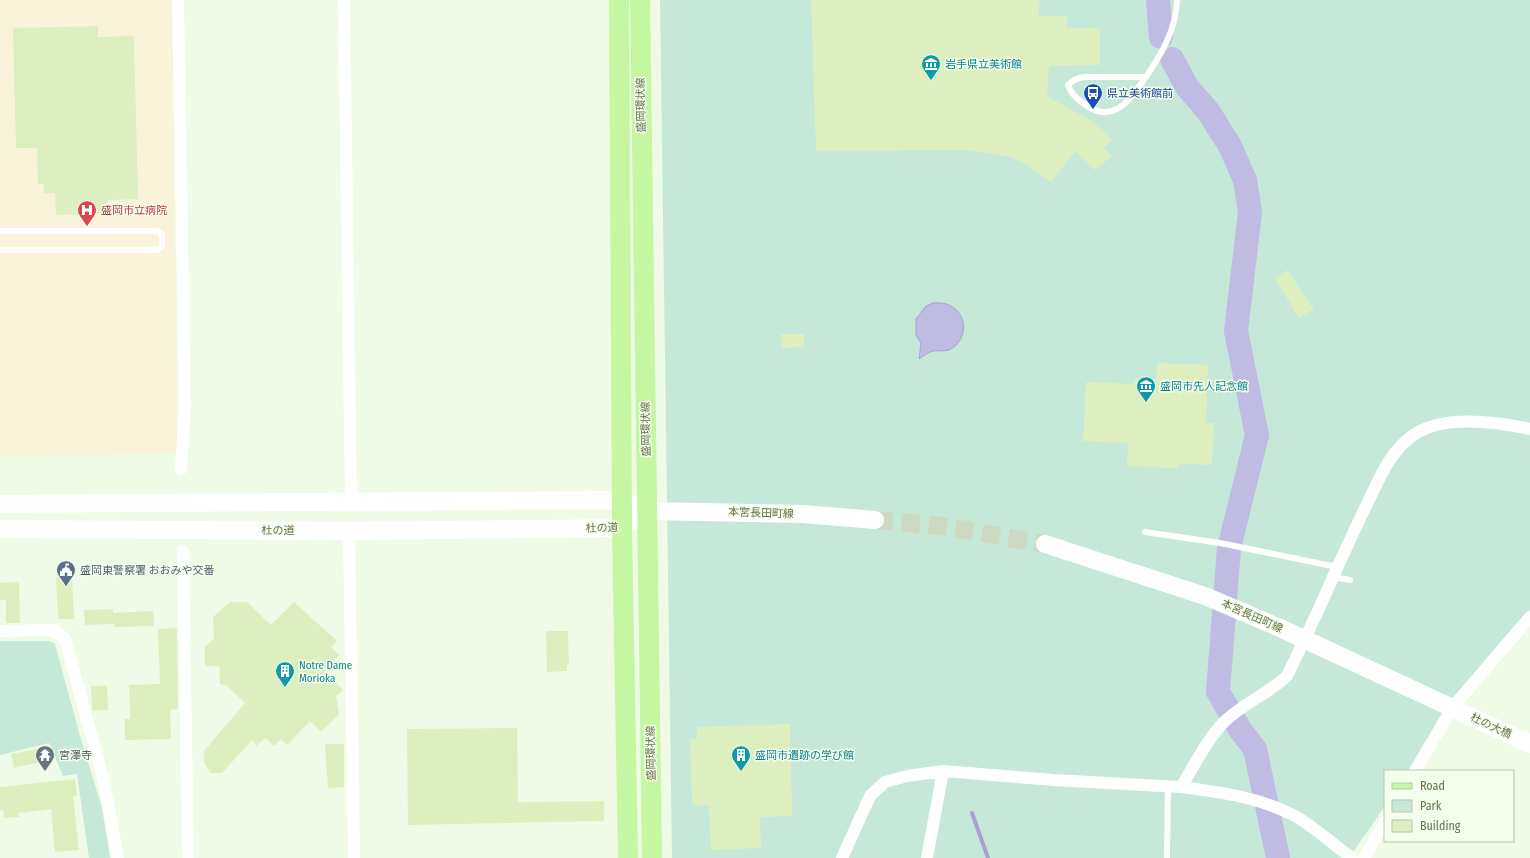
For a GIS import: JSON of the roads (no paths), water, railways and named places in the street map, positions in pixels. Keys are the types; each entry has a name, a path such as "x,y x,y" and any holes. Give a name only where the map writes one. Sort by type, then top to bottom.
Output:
{"main road":[{"name":"盛岡環状線","path":"619,0 622,528 628,858"},
{"name":"盛岡環状線","path":"640,0 652,858"},
{"path":"0,504 622,500 646,511"},
{"name":"本宮長田町線","path":"646,511 804,514 874,520"},
{"name":"杜の道","path":"0,529 349,531 622,528 646,511"},
{"name":"本宮長田町線","path":"1045,544 1205,596 1452,708"},
{"name":"杜の大橋","path":"1452,708 1530,744"}],"street":[{"path":"178,0 185,408 181,469"},
{"path":"344,0 351,502"},
{"path":"1181,787 1209,742 1230,717 1274,688 1287,676 1387,463 1399,447 1415,434 1432,426 1453,423 1510,425 1530,429"},
{"path":"349,531 354,858"},
{"path":"183,551 188,858"},
{"path":"1416,770 1452,708 1530,617"},
{"path":"0,631 54,630 65,639 103,778 118,858"},
{"path":"842,858 870,796 885,782 907,776 943,771 1181,787 1252,799 1294,815 1352,858"},
{"path":"927,858 943,771"},
{"path":"1364,858 1384,824"}],"lane":[{"path":"1146,77 1084,77 1076,79 1068,85 1073,95 1093,110 1111,112 1122,107 1131,98 1146,77 1161,56 1174,23 1177,0"},
{"path":"0,231 157,231 162,234 162,246 157,250 0,250"},
{"path":"1145,532 1239,547 1335,572 1350,580"},
{"path":"1167,858 1168,786"}],"waterway":[{"path":"1158,0 1161,37"},
{"path":"1172,59 1187,87 1208,111 1230,146 1245,180 1250,212 1236,331 1257,435 1229,548 1218,692 1241,731 1255,749 1278,858"},
{"path":"972,813 988,858"}],"tunnel":[{"path":"875,520 942,526 1045,544"}],"place":[{"name":"岩手県立美術館","path":"931,81"},
{"name":"県立美術館前","path":"1093,110"},
{"name":"盛岡市立病院","path":"87,227"},
{"name":"盛岡市先人記念館","path":"1146,403"},
{"name":"盛岡東警察署 おおみや交番","path":"66,587"},
{"name":"Notre Dame Morioka","path":"285,688"},
{"name":"宮澤寺","path":"45,772"},
{"name":"盛岡市遺跡の学び館","path":"741,772"}]}
